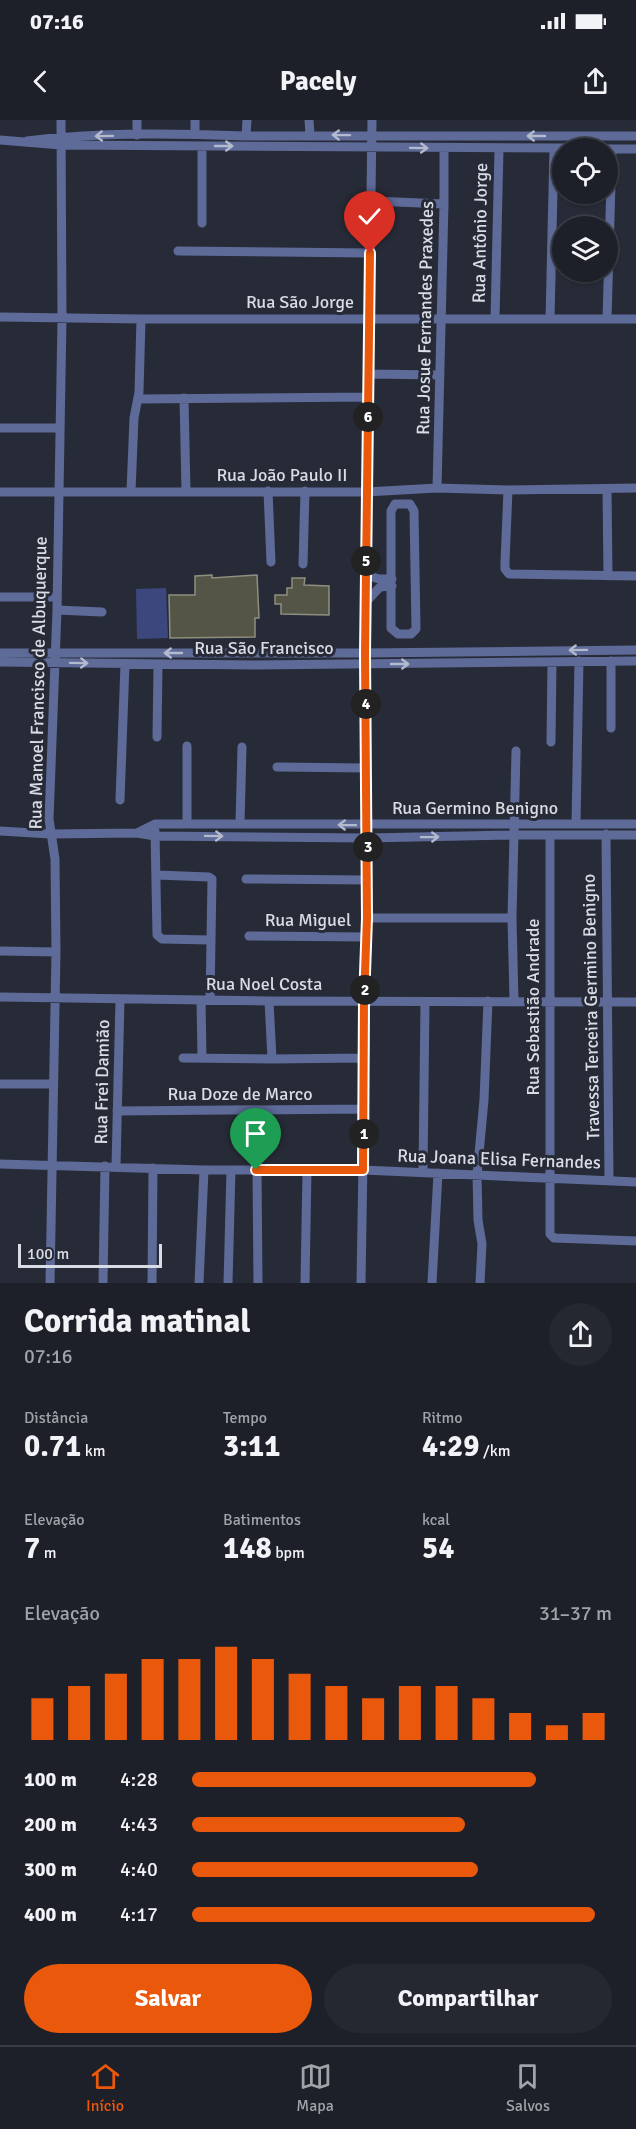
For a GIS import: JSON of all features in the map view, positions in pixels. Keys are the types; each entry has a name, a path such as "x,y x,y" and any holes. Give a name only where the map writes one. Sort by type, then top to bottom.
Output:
{"street":[{"name":"Rua Manoel Francisco de Albuquerque","path":"50,1283 56,952 55,859 49,819 57,610 62,318 61,120"},
{"path":"137,120 137,135"},
{"path":"195,120 195,134"},
{"path":"246,136 247,120"},
{"path":"309,120 310,135"},
{"path":"361,1283 364,1001 368,880 365,654 372,120"},
{"path":"0,140 61,140 195,134 636,136"},
{"path":"61,140 202,146 552,148"},
{"path":"202,146 202,223"},
{"name":"Rua Josue Fernandes Praxedes","path":"437,488 444,148"},
{"path":"618,148 636,149"},
{"name":"Rua Antônio Jorge","path":"495,319 499,149"},
{"path":"372,201 444,204"},
{"path":"550,319 553,204"},
{"path":"607,319 609,204"},
{"path":"178,251 370,253"},
{"name":"Rua São Jorge","path":"0,317 636,319"},
{"path":"131,491 134,418 139,399 141,319"},
{"path":"370,374 440,375"},
{"path":"139,399 369,397"},
{"path":"184,398 186,492"},
{"path":"0,428 59,428"},
{"name":"Rua João Paulo II","path":"0,492 366,492 437,488 508,490 636,488"},
{"path":"607,489 608,576"},
{"path":"508,490 505,569 509,574 636,576"},
{"path":"268,491 271,562"},
{"path":"303,564 305,491"},
{"path":"395,504 410,504 414,511 416,629 411,634 398,634 391,628 392,583 391,511 395,504"},
{"path":"366,574 392,583"},
{"path":"366,602 380,587 392,583"},
{"path":"0,597 57,597"},
{"path":"57,610 102,612"},
{"name":"Rua São Francisco","path":"0,662 55,658 636,650"},
{"name":"Rua São Francisco","path":"0,653 125,664 636,661"},
{"path":"576,824 579,661"},
{"path":"611,661 611,728"},
{"path":"551,742 552,662"},
{"path":"120,800 125,664"},
{"path":"157,737 158,664"},
{"path":"187,746 187,824"},
{"path":"240,824 242,747"},
{"path":"513,1000 512,918 516,751"},
{"path":"278,767 366,768"},
{"path":"155,824 156,930 158,937 210,940"},
{"name":"Rua Germino Benigno","path":"136,833 155,824 240,824 515,830 550,835 636,834"},
{"name":"Rua Germino Benigno","path":"0,831 50,834 136,833 155,836 368,838 515,830 576,824 636,824"},
{"name":"Travessa Terceira Germino Benigno","path":"606,834 609,1180"},
{"name":"Rua Sebastião Andrade","path":"550,835 548,1179 550,1234 552,1237 636,1241"},
{"path":"157,875 211,878 210,940 202,1059"},
{"path":"246,879 368,880"},
{"path":"367,918 512,918"},
{"name":"Rua Miguel","path":"249,936 366,937"},
{"path":"0,951 56,952"},
{"name":"Rua Noel Costa","path":"0,997 269,1001 636,1002"},
{"name":"Rua Frei Damião","path":"116,1166 120,999"},
{"path":"269,1001 272,1059"},
{"path":"480,1283 482,1244 478,1220 477,1175 484,1100 488,1001"},
{"path":"423,1172 425,1002"},
{"path":"183,1058 364,1058"},
{"path":"0,1084 53,1084"},
{"name":"Rua Doze de Marco","path":"117,1111 364,1109"},
{"name":"Rua Joana Elisa Fernandes","path":"0,1164 204,1170 363,1170 636,1182"},
{"path":"103,1283 105,1166"},
{"path":"152,1283 153,1168"},
{"path":"200,1283 204,1170"},
{"path":"228,1283 231,1170"},
{"path":"256,1170 258,1283"},
{"path":"305,1283 307,1170"},
{"path":"432,1283 438,1173"}],"shaded area":[{"path":"166,588 168,638 137,639 136,589"}],"building":[{"path":"212,575 212,578 257,575 259,618 255,618 255,637 170,638 169,595 195,595 195,576"},
{"path":"292,578 305,578 304,585 329,586 329,615 281,614 281,604 275,604 275,595 287,595 287,588 292,588"}],"route":[{"path":"256,1170 363,1170 368,838 365,654 370,253"}]}
